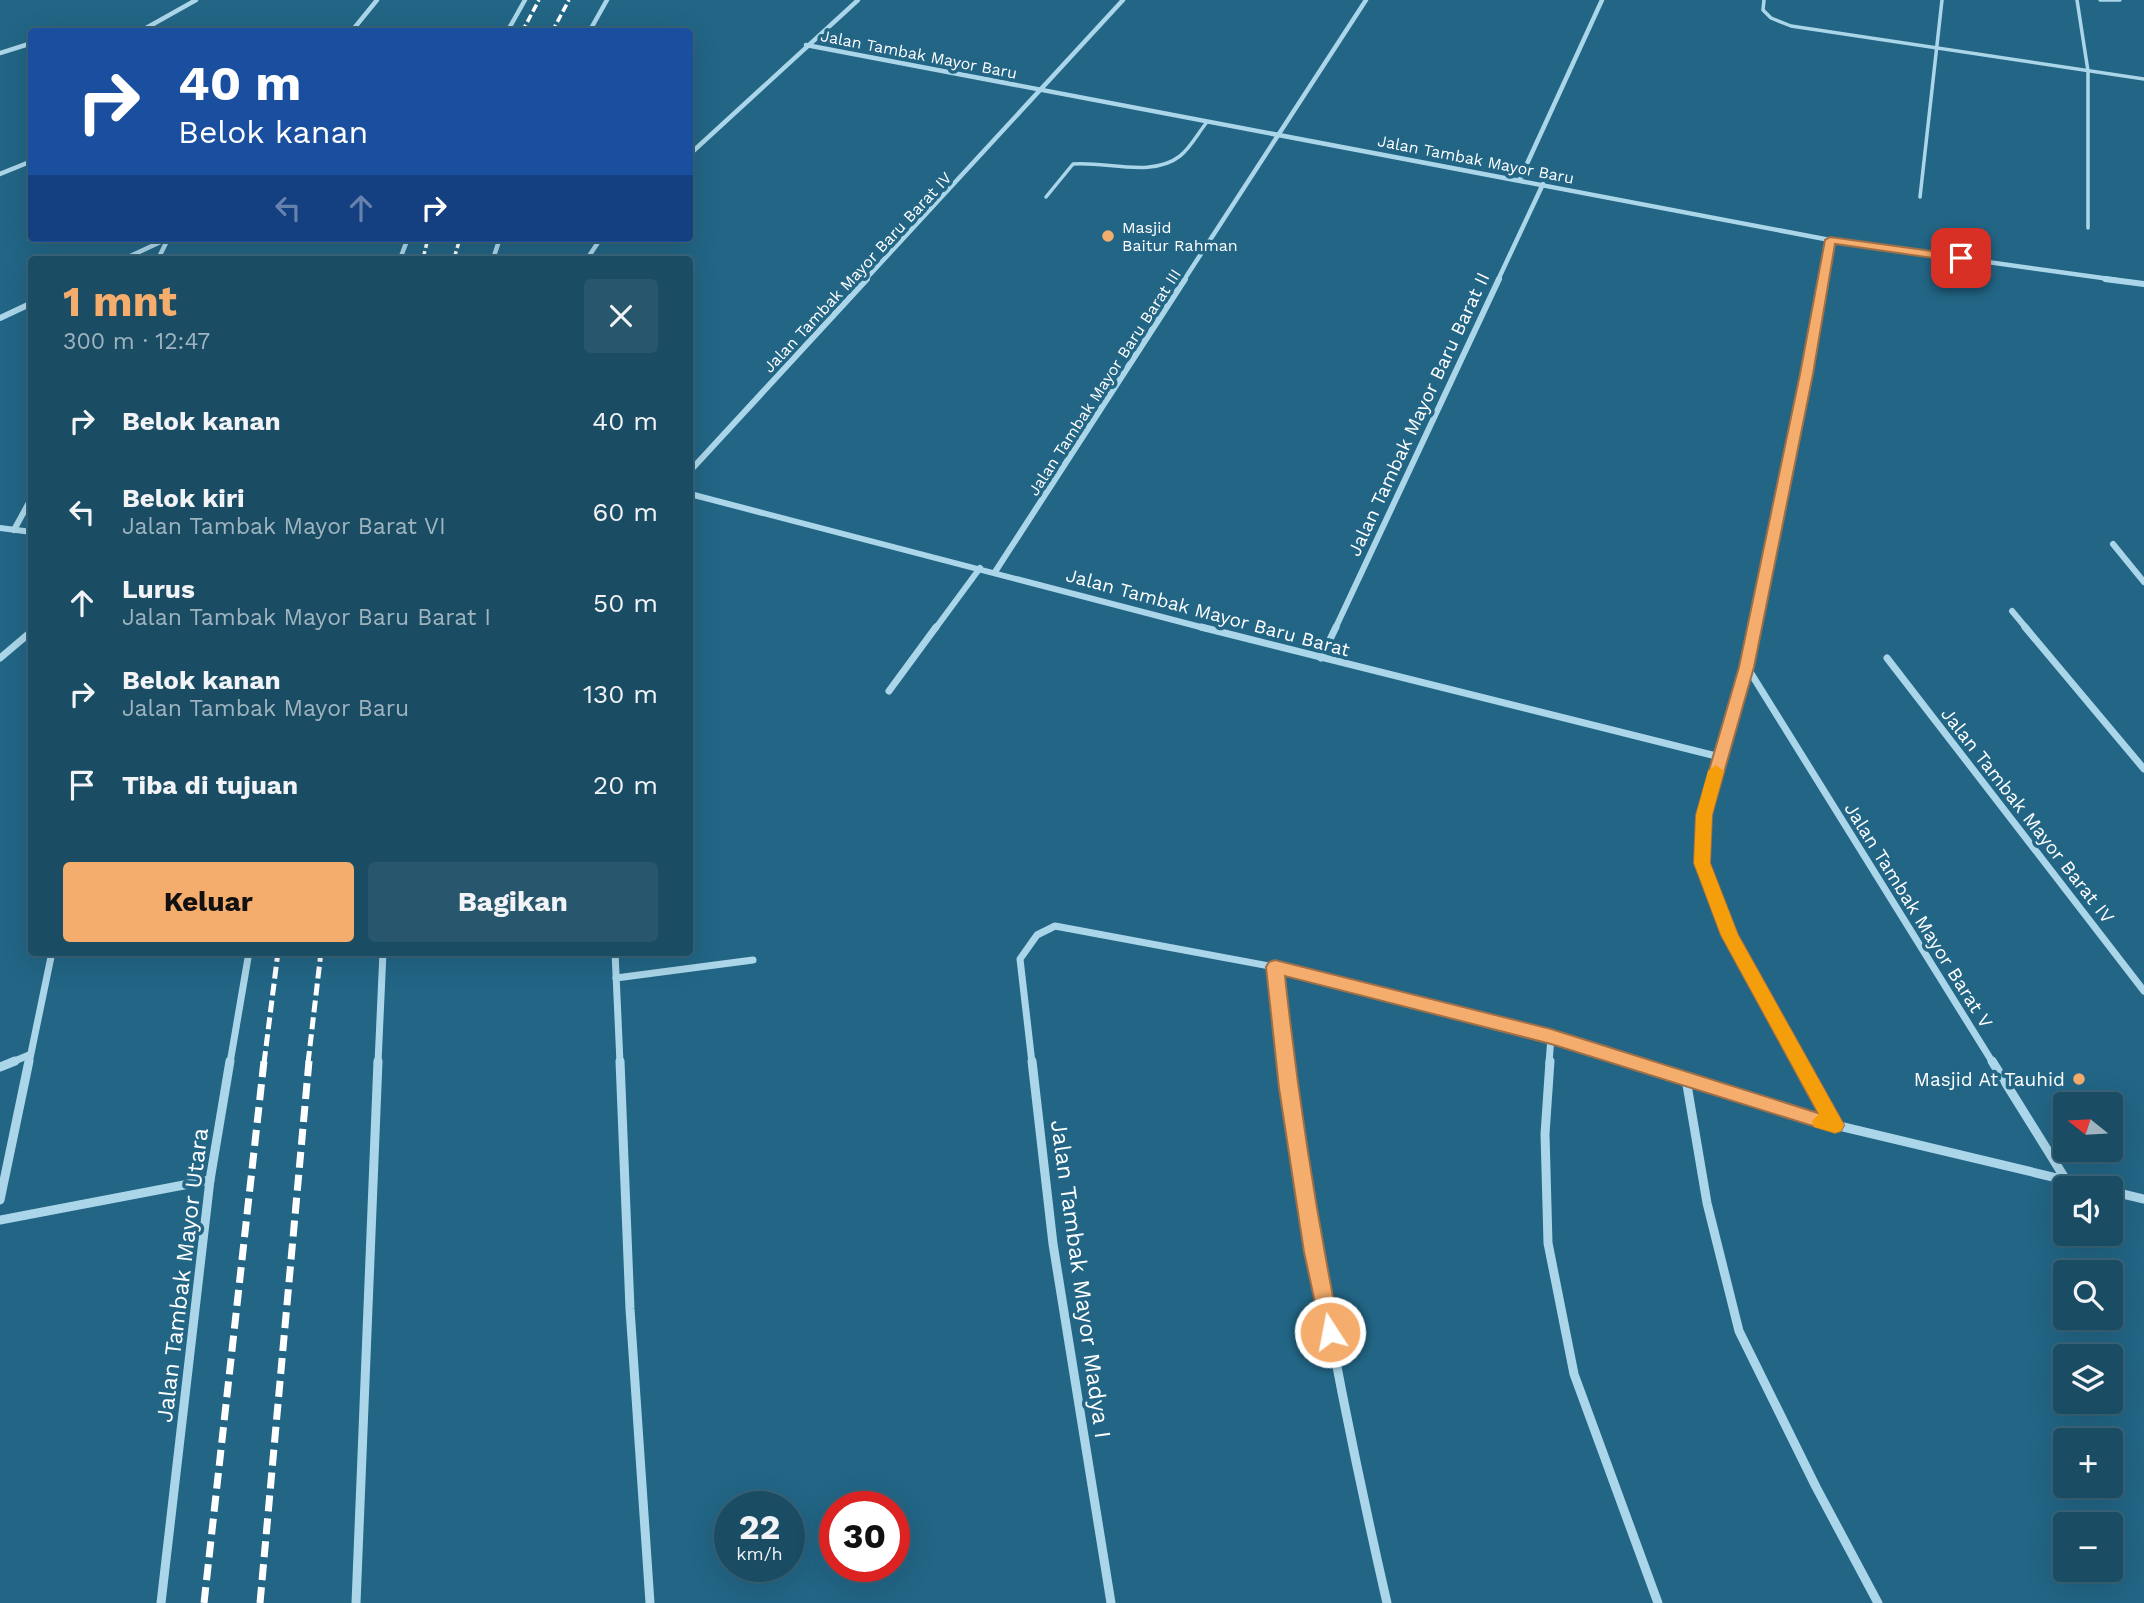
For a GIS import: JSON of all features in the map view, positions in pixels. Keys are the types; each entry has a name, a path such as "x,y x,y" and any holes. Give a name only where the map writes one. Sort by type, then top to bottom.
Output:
{"street":[{"path":"146,28 195,0"},
{"path":"354,28 377,0"},
{"path":"508,28 526,0"},
{"path":"591,28 607,0"},
{"path":"693,151 858,0"},
{"name":"Jalan Tambak Mayor Baru Barat IV","path":"693,468 1123,0"},
{"name":"Jalan Tambak Mayor Baru Barat III","path":"995,572 1366,0"},
{"path":"1520,179 1602,0"},
{"path":"0,53 28,44"},
{"name":"Jalan Tambak Mayor Baru","path":"806,45 1830,240 2144,284"},
{"path":"0,174 28,163"},
{"name":"Jalan Tambak Mayor Baru Barat II","path":"1321,658 1543,184"},
{"path":"1830,240 1806,374 1746,667 1704,815 1702,863 1730,935 1835,1125"},
{"path":"130,256 160,242"},
{"path":"0,318 28,305"},
{"name":"Jalan Tambak Mayor Baru Barat","path":"693,495 1321,658 1720,757"},
{"path":"14,530 28,504"},
{"path":"0,528 28,532"},
{"path":"2113,544 2144,582"},
{"path":"889,691 980,568"},
{"path":"2012,611 2144,769"},
{"path":"0,658 28,634"},
{"name":"Jalan Tambak Mayor Barat IV","path":"1887,658 2144,991"},
{"name":"Jalan Tambak Mayor Barat V","path":"1746,667 2064,1176"},
{"name":"Jalan Tambak Mayor Madya I","path":"1111,1603 1053,1244 1020,959 1037,935 1055,926 1275,967"},
{"path":"0,1200 51,956"},
{"name":"Jalan Tambak Mayor Utara","path":"161,1603 211,1180 247,956"},
{"path":"356,1603 359,1476 383,956"},
{"path":"615,956 630,1309 650,1603"},
{"path":"616,978 753,960"},
{"path":"1387,1603 1314,1252 1288,1088 1275,967 1551,1037 1835,1125 2053,1177"},
{"path":"1551,1037 1545,1133 1548,1243 1574,1374 1658,1603"},
{"path":"0,1067 29,1055"},
{"path":"1686,1079 1707,1203 1740,1331 1816,1487 1878,1603"},
{"path":"0,1220 211,1180"},
{"path":"2123,1194 2144,1199"}],"lane":[{"path":"1765,0 1763,10 1771,18 1791,26 2144,79"},
{"path":"1920,197 1942,0"},
{"path":"2077,0 2088,71 2088,228"},
{"path":"2101,0 2120,0"},
{"path":"1046,197 1073,164 1092,162 1158,166 1171,162 1180,156 1207,122"}],"railway":[{"path":"524,28 539,0"},
{"path":"554,28 569,0"},
{"path":"424,256 427,242"},
{"path":"455,256 459,242"},
{"path":"264,1063 277,956"},
{"path":"308,1063 321,956"},
{"path":"204,1603 264,1061"},
{"path":"260,1603 309,1061"}],"slow traffic":[{"path":"1716,771 1704,815 1702,863 1730,935 1835,1125 1821,1121"}],"place":[{"name":"Masjid Baitur Rahman","path":"1108,236"},
{"name":"Masjid At Tauhid","path":"2079,1079"}],"route":[{"path":"1330,1332 1314,1252 1288,1088 1275,967 1551,1037 1835,1125 1730,935 1702,863 1704,815 1746,667 1806,374 1830,240 1961,258"}]}
